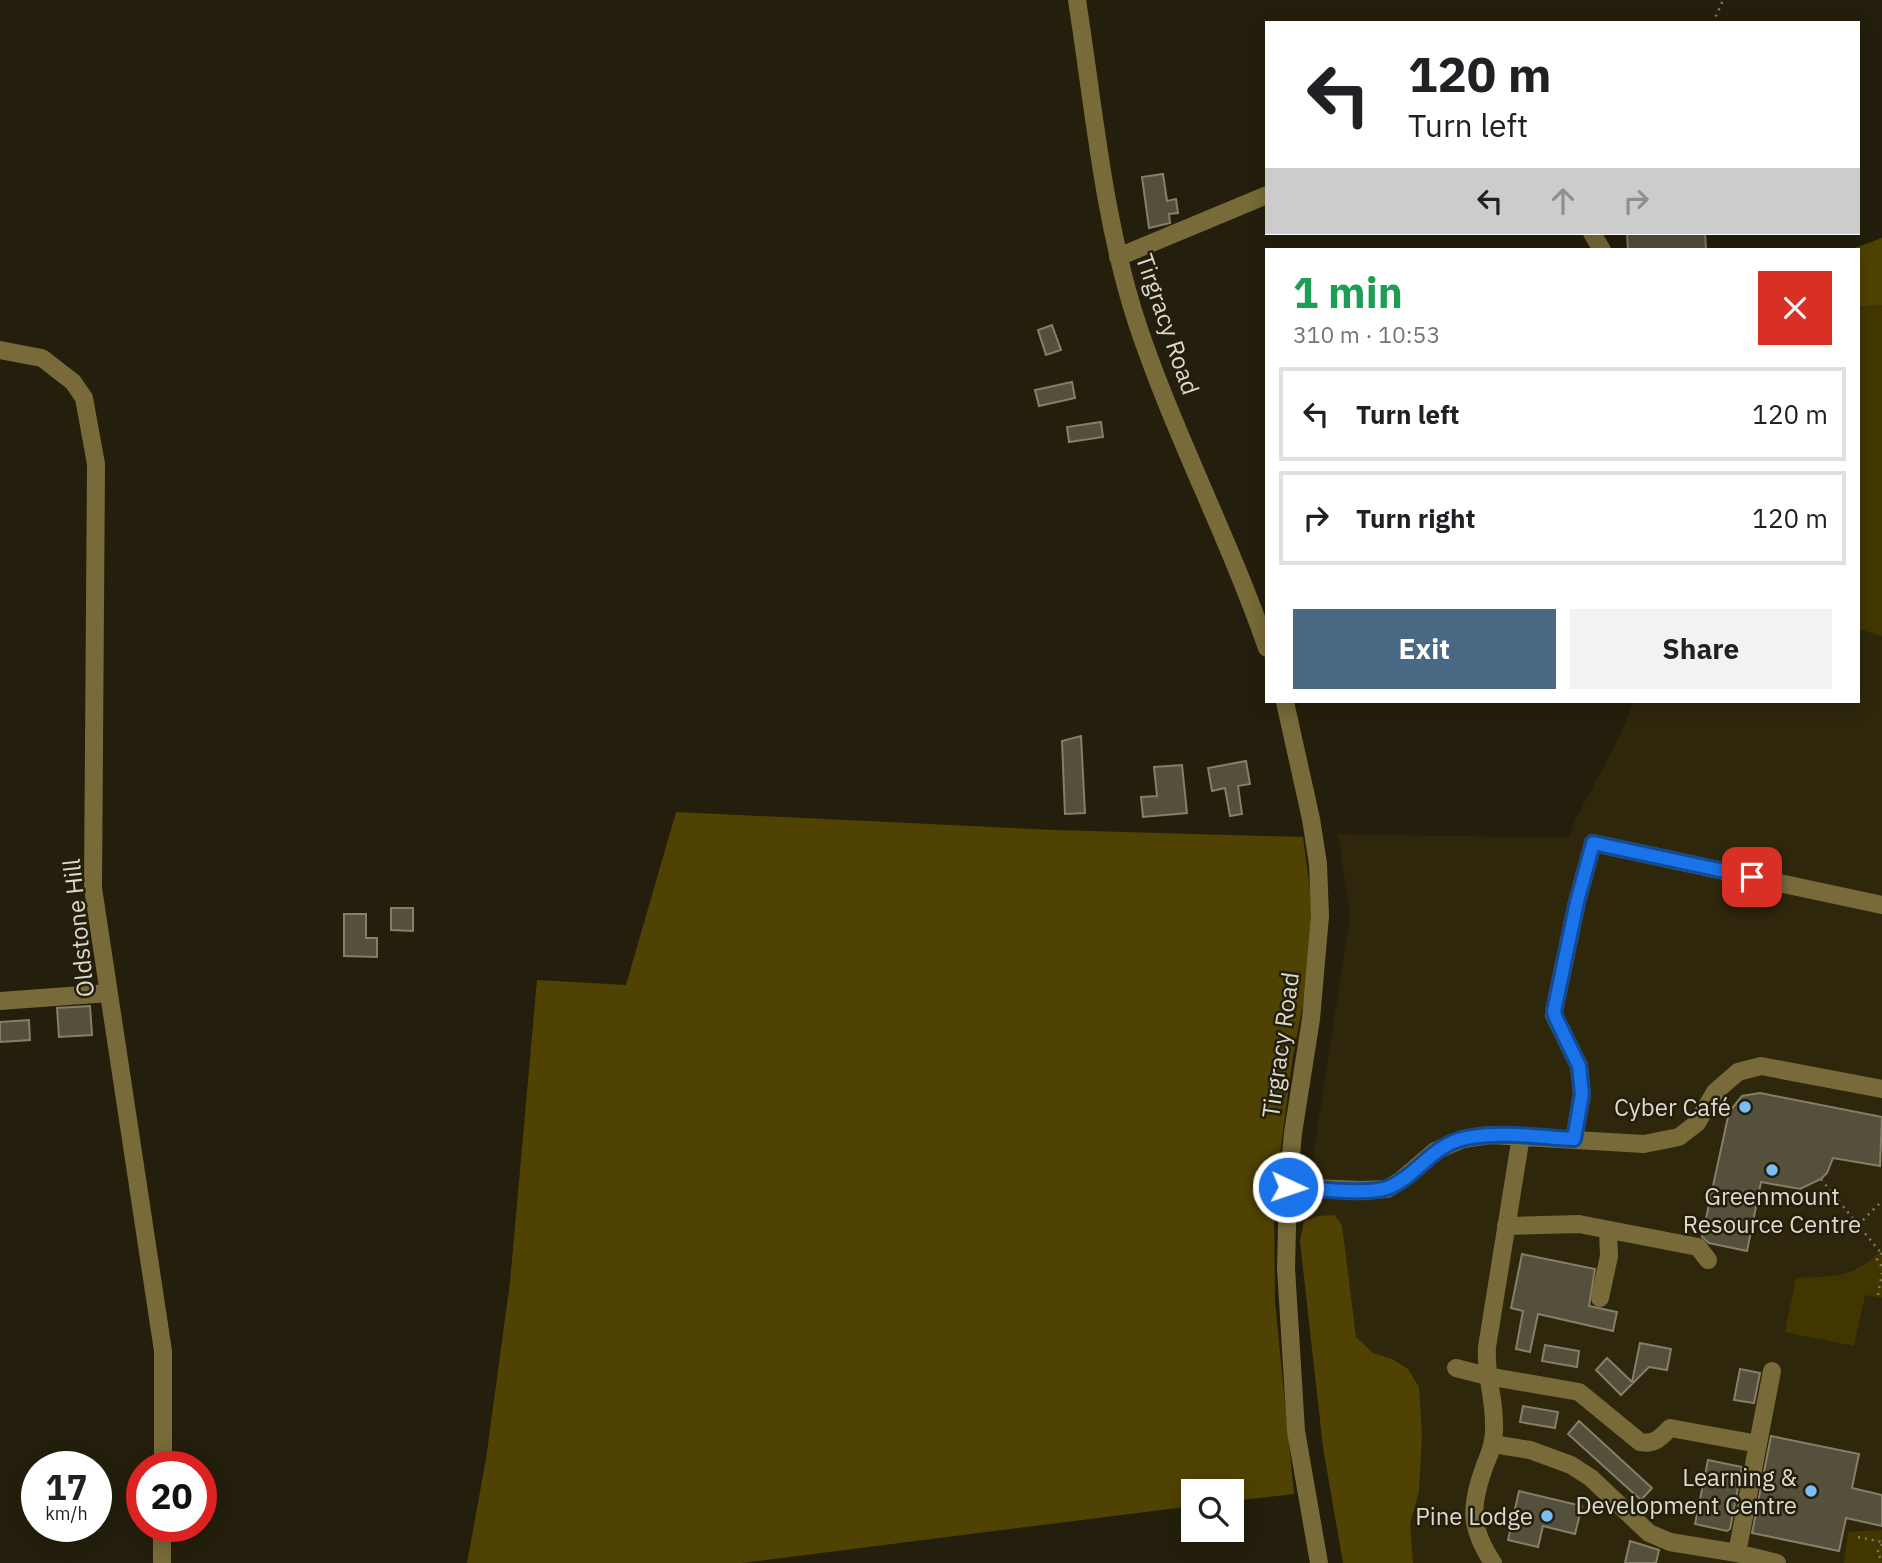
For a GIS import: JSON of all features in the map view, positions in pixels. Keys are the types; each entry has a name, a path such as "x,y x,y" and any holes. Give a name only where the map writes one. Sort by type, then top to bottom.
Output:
{"street":[{"name":"Tirgracy Road","path":"1077,0 1118,257 1149,355 1238,591 1265,644"},
{"path":"1118,257 1265,196"},
{"name":"Oldstone Hill","path":"0,350 42,358 72,382 84,398 96,464 93,888 163,1352 163,1451"},
{"name":"Tirgracy Road","path":"1285,703 1311,819 1318,864 1320,916 1311,1019 1293,1133 1288,1187 1286,1268 1296,1431 1319,1563"},
{"path":"1574,1139 1582,1094 1579,1066 1554,1011 1577,902 1593,843 1882,905"},
{"path":"0,1002 109,993"},
{"path":"1288,1187 1361,1191 1387,1189 1435,1151 1464,1139 1490,1135 1644,1144 1679,1137 1698,1123 1715,1092 1738,1072 1761,1066 1882,1089"},
{"path":"1493,1563 1479,1542 1474,1505 1493,1444 1494,1421 1487,1376 1487,1347 1521,1136"},
{"path":"1506,1226 1521,1228 1567,1223 1698,1247 1708,1260"},
{"path":"1600,1298 1609,1256 1608,1230"},
{"path":"1456,1368 1579,1392 1640,1443 1656,1441 1670,1428 1758,1444"},
{"path":"1737,1553 1772,1371"},
{"path":"1493,1444 1530,1450 1571,1465 1591,1478 1649,1533 1670,1542 1737,1553 1777,1563"},
{"path":"162,1542 162,1563"}],"path":[{"path":"1714,21 1723,0"},
{"path":"1821,1179 1881,1253 1877,1260 1882,1267"},
{"path":"1858,1225 1882,1202"},
{"path":"1878,1295 1882,1273"},
{"path":"1858,1537 1882,1543 1877,1553 1882,1560"}],"shaded area":[{"path":"1882,238 1882,1563 1343,1563 1323,1447 1300,1241 1350,916 1338,834 1569,838 1576,818 1620,736 1633,703 1860,703 1860,248 1855,248"},
{"path":"1882,238 1882,636 1860,629 1860,248 1855,248"},
{"path":"1882,238 1882,305 1860,306 1860,248 1855,248"},
{"path":"676,812 1055,830 1303,837 1312,904 1308,979 1293,1056 1274,1201 1275,1301 1294,1494 1244,1500 1244,1479 1181,1479 1181,1508 742,1563 467,1563 486,1459 510,1282 537,980 626,985"},
{"path":"1334,1215 1342,1225 1356,1337 1373,1353 1392,1359 1408,1369 1419,1387 1422,1435 1419,1491 1410,1524 1413,1563 1343,1563 1323,1447 1300,1241 1304,1221"},
{"path":"1882,1250 1882,1298 1865,1295 1854,1346 1785,1332 1796,1278 1822,1277 1852,1271"},
{"path":"1882,1530 1882,1563 1844,1563 1848,1532"}],"building":[{"path":"1163,174 1167,201 1176,199 1178,213 1169,214 1170,223 1149,228 1142,177"},
{"path":"1627,235 1705,235 1706,248 1628,248"},
{"path":"1052,325 1061,350 1046,355 1038,330"},
{"path":"1072,382 1075,398 1039,406 1035,390"},
{"path":"1101,422 1103,437 1069,442 1067,427"},
{"path":"1081,736 1085,813 1065,814 1062,741"},
{"path":"1246,761 1250,784 1238,786 1242,814 1230,816 1225,788 1212,791 1208,768"},
{"path":"1182,765 1187,813 1143,817 1141,797 1157,796 1154,767"},
{"path":"391,908 413,908 413,931 391,930"},
{"path":"344,914 366,914 366,938 377,938 377,957 344,956"},
{"path":"90,1006 92,1035 59,1037 57,1008"},
{"path":"29,1020 30,1040 0,1042 0,1022"},
{"name":"Greenmount Resource Centre","path":"1760,1093 1882,1117 1880,1166 1833,1158 1827,1173 1821,1179 1800,1189 1761,1182 1747,1251 1709,1243 1702,1237 1729,1112 1742,1096"},
{"path":"1522,1254 1595,1269 1589,1306 1617,1312 1613,1331 1538,1314 1530,1352 1516,1349 1523,1311 1511,1308"},
{"path":"1640,1343 1671,1349 1667,1370 1649,1367 1621,1395 1596,1370 1607,1358 1632,1382"},
{"path":"1545,1345 1579,1351 1577,1367 1542,1361"},
{"path":"1740,1369 1760,1373 1754,1403 1734,1400"},
{"path":"1523,1406 1558,1412 1555,1428 1520,1422"},
{"path":"1579,1421 1652,1488 1641,1500 1568,1434"},
{"name":"Learning & Development Centre","path":"1771,1436 1859,1454 1852,1488 1882,1495 1882,1526 1846,1518 1839,1551 1752,1533"},
{"path":"1708,1460 1742,1467 1730,1529 1727,1531 1695,1524"},
{"name":"Pine Lodge","path":"1519,1491 1582,1506 1575,1534 1543,1526 1538,1547 1508,1540"},
{"path":"1630,1541 1659,1550 1656,1563 1625,1563"}],"place":[{"name":"Cyber Café","path":"1745,1107"},
{"name":"Greenmount Resource Centre","path":"1772,1170"},
{"name":"Learning & Development Centre","path":"1811,1491"},
{"name":"Pine Lodge","path":"1547,1516"}],"route":[{"path":"1288,1187 1361,1191 1387,1189 1435,1151 1464,1139 1490,1135 1574,1139 1582,1094 1579,1066 1554,1011 1577,902 1593,843 1752,877"}]}
